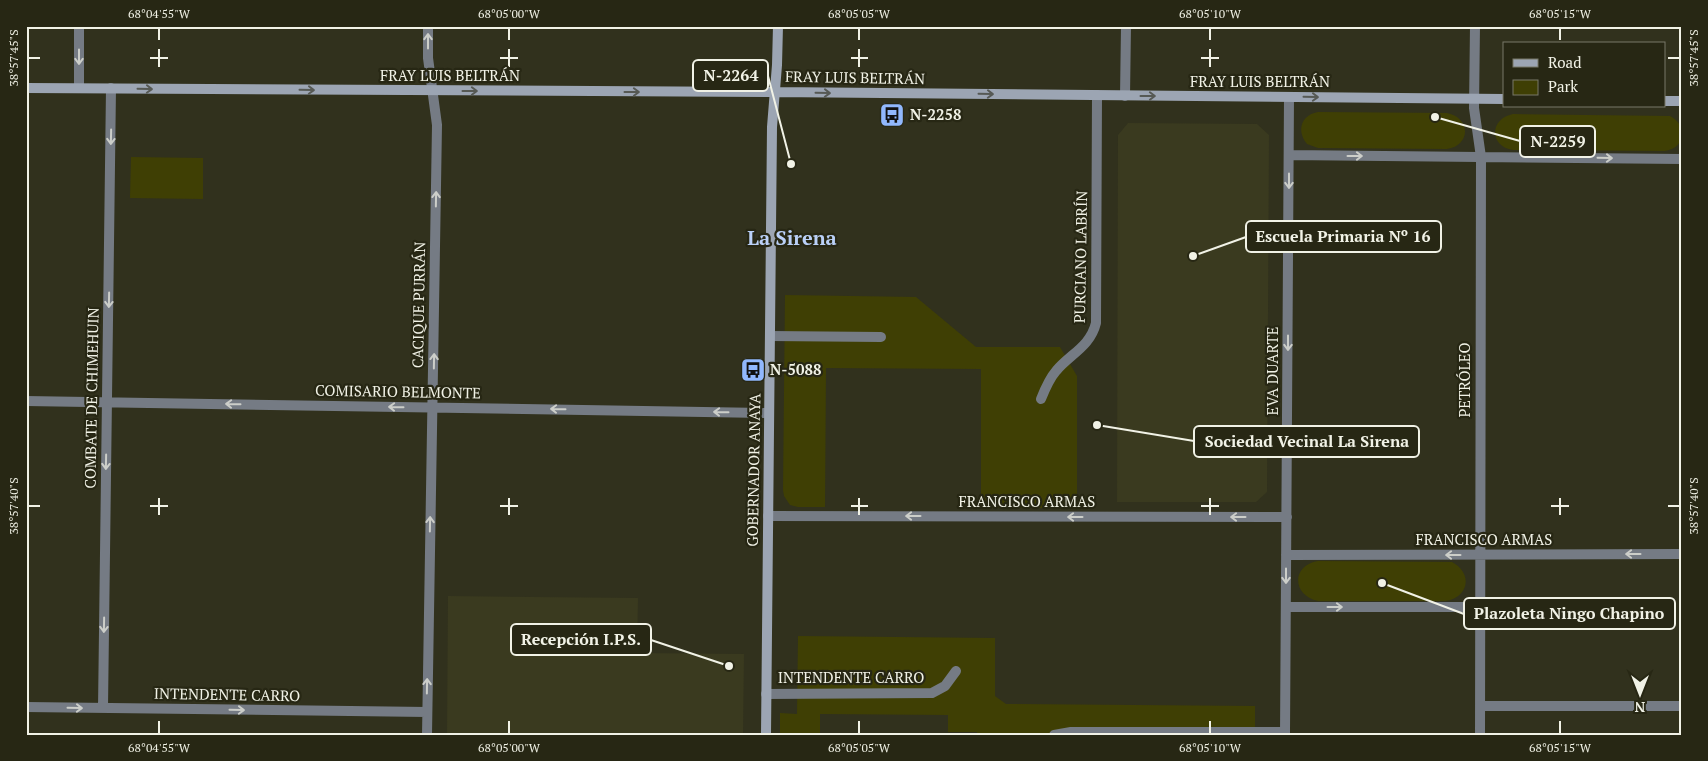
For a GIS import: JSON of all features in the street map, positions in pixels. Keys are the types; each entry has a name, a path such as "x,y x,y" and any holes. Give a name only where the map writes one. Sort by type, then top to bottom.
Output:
{"main road":[{"name":"GOBERNADOR ANAYA","path":"766,735 772,127 778,26"},
{"name":"FRAY LUIS BELTRÁN","path":"26,88 775,92 1503,99"},
{"path":"1666,101 1682,101"}],"street":[{"path":"79,26 79,88"},
{"name":"CACIQUE PURRÁN","path":"427,735 437,125 428,58 428,26"},
{"path":"1125,96 1126,26"},
{"name":"PETRÓLEO","path":"1475,26 1474,99 1481,157 1480,735"},
{"name":"COMBATE DE CHIMEHUIN","path":"104,708 111,88"},
{"name":"PURCIANO LABRÍN","path":"1041,399 1050,378 1090,340 1096,323 1097,95"},
{"name":"EVA DUARTE","path":"1285,734 1290,97"},
{"path":"1289,155 1682,159"},
{"path":"770,336 881,337"},
{"name":"COMISARIO BELMONTE","path":"26,401 769,413"},
{"name":"FRANCISCO ARMAS","path":"768,516 1287,517"},
{"name":"FRANCISCO ARMAS","path":"1286,555 1682,554"},
{"path":"1286,607 1480,607"},
{"name":"INTENDENTE CARRO","path":"766,694 932,693 945,686 956,671"},
{"path":"1480,706 1682,706"},
{"name":"INTENDENTE CARRO","path":"26,707 426,712"},
{"path":"1054,735 1071,732 1285,734"}],"shaded area":[{"path":"1128,123 1257,124 1269,135 1267,492 1256,502 1117,502 1118,135"},
{"path":"448,596 638,598 637,653 744,654 743,735 447,735"}],"green space":[{"path":"1318,112 1447,113 1460,120 1465,131 1464,137 1455,147 1447,149 1318,148 1307,144 1301,129 1304,120 1308,116"},
{"path":"1513,114 1670,116 1680,125 1682,136 1677,146 1665,151 1513,150 1505,148 1500,143 1496,138 1495,132 1500,121"},
{"path":"131,157 203,158 203,199 130,198"},
{"path":"785,295 916,297 976,347 1060,347 1077,376 1077,508 981,508 981,369 826,368 825,507 798,507 790,505 784,496 783,490"},
{"path":"1318,561 1452,562 1463,572 1466,584 1460,595 1446,601 1318,601 1309,598 1303,593 1298,581 1299,574 1303,568"},
{"path":"798,636 995,638 995,696 1006,704 1255,706 1255,735 977,735 977,732 948,732 948,715 820,714 820,735 780,735 780,713 797,714"}],"place":[{"name":"N-2258","path":"892,115"},
{"name":"N-2259","path":"1435,117"},
{"name":"N-2264","path":"791,164"},
{"name":"Escuela Primaria Nº 16","path":"1193,256"},
{"name":"N-5088","path":"753,370"},
{"name":"Sociedad Vecinal La Sirena","path":"1097,425"},
{"name":"Plazoleta Ningo Chapino","path":"1382,583"},
{"name":"Recepción I.P.S.","path":"729,666"}],"district":[{"name":"La Sirena","path":"792,238"}]}
